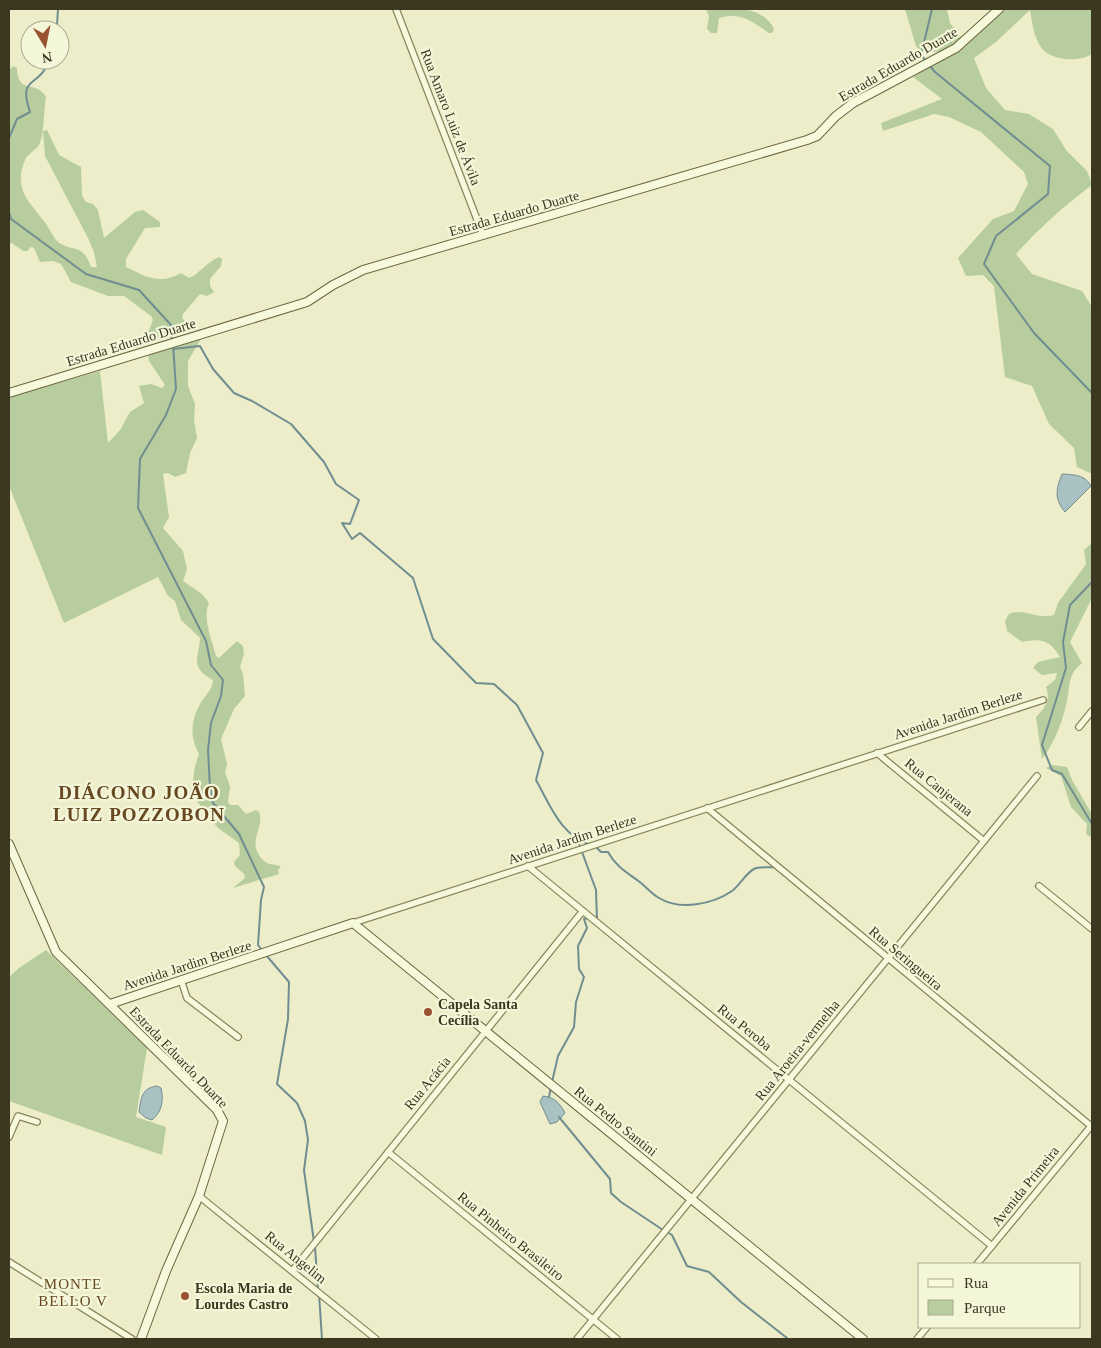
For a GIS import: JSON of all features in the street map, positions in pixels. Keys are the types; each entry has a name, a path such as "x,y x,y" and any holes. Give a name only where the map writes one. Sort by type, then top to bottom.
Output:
{"street":[{"name":"Rua Amaro Luiz de Ávila","path":"396,9 484,235"},
{"name":"Estrada Eduardo Duarte","path":"9,393 307,302 339,281 363,270 807,140 817,136 836,116 853,103 956,48 999,9"},
{"name":"Avenida Jardim Berleze","path":"110,1004 353,923 1043,700"},
{"path":"1078,726 1092,711"},
{"name":"Rua Canjerana","path":"877,753 984,841"},
{"name":"Rua Aroeira-vermelha","path":"577,1339 1037,776"},
{"name":"Rua Seringueira","path":"707,808 887,959 1092,1125"},
{"name":"Estrada Eduardo Duarte","path":"9,844 56,952 221,1116 221,1129 199,1196 166,1271 141,1339"},
{"name":"Rua Peroba","path":"528,866 992,1246"},
{"path":"1039,886 1092,929"},
{"name":"Rua Acácia","path":"293,1270 582,912"},
{"name":"Rua Pedro Santini","path":"353,923 863,1339"},
{"path":"181,980 186,998 238,1037"},
{"path":"9,1137 18,1116 37,1122"},
{"name":"Avenida Primeira","path":"978,1263 1092,1125"},
{"name":"Rua Pinheiro Brasileiro","path":"388,1152 617,1339"},
{"name":"Rua Angelim","path":"199,1196 293,1270 376,1339"},
{"path":"9,1262 132,1339"},
{"path":"916,1339 926,1328"}],"green space":[{"path":"706,9 734,9 753,12 762,15 774,29 772,33 769,33 746,19 727,16 719,18 717,33 711,33 707,29 709,16"},
{"path":"905,9 947,9 950,23 962,38 948,49 932,52 920,51 916,46"},
{"path":"1004,9 1092,9 1092,54 1086,57 1063,59 1043,50 1035,36 1030,10 996,42 974,58 986,88 1005,110 1029,114 1053,129 1066,150 1087,171 1092,185 1052,218 1016,254 1032,274 1082,291 1092,307 1092,474 1077,467 1074,448 1049,424 1032,386 1005,377 994,286 983,275 966,276 958,258 993,219 1014,211 1028,184 1024,172 981,132 949,117 934,114 883,131 881,123 942,99 913,77 960,48"},
{"path":"13,66 17,68 18,77 24,85 37,89 46,97 40,143 25,160 21,179 24,194 28,201 46,223 57,241 62,245 80,251 88,259 91,267 97,267 94,252 88,238 45,156 43,131 47,130 59,155 81,167 82,196 86,202 93,204 98,210 104,238 135,212 143,210 160,222 160,227 145,228 126,259 126,267 153,278 166,279 181,273 189,278 215,259 219,257 222,259 221,266 210,279 210,286 214,292 207,296 200,294 183,314 182,318 192,327 190,331 168,338 152,338 147,335 153,320 151,316 124,296 108,296 71,282 61,264 53,261 40,262 34,248 30,247 28,251 23,251 12,243 9,244 9,71"},
{"path":"202,337 188,361 188,386 195,404 194,420 197,438 190,453 186,473 175,477 168,473 163,474 169,517 163,528 183,551 187,569 183,581 202,594 209,603 207,622 216,656 219,658 237,641 243,646 244,654 240,667 243,674 245,696 234,709 221,739 227,764 225,772 230,787 228,802 230,805 238,805 246,814 256,810 259,812 260,823 256,840 258,853 265,862 281,867 278,870 279,874 233,888 245,878 234,862 240,855 239,843 218,828 191,794 195,766 199,754 193,734 195,714 213,683 213,680 198,667 197,657 200,638 181,620 175,601 168,596 158,577 64,623 9,486 9,397 100,371 108,443 120,430 130,412 144,403 139,386 151,384 162,388 165,385 149,361 148,353"},
{"path":"1092,543 1092,598 1070,642 1082,663 1071,677 1060,727 1050,748 1042,759 1036,717 1046,704 1048,696 1046,687 1055,680 1057,673 1042,675 1033,668 1038,662 1060,657 1053,647 1044,642 1035,640 1022,642 1007,631 1005,621 1009,614 1015,612 1042,616 1054,615 1058,603 1086,564 1084,550"},
{"path":"1052,765 1067,767 1072,780 1092,814 1092,838 1086,834 1087,824 1071,807 1061,776 1046,768"},
{"path":"46,950 147,1048 136,1117 166,1127 162,1155 9,1101 9,977"}],"water":[{"path":"1062,474 1082,477 1091,486 1065,512 1059,503 1057,494"},
{"path":"157,1086 161,1088 162,1101 160,1110 152,1120 139,1112 141,1099 145,1092"},
{"path":"543,1096 556,1101 565,1113 557,1122 550,1124 540,1102"}],"waterway":[{"path":"57,20 58,9"},
{"path":"926,61 921,55 932,9"},
{"path":"929,65 935,72 1050,166 1048,194 996,236 984,264 1034,333 1092,393"},
{"path":"9,138 17,119 30,112 26,92 28,86 44,70"},
{"path":"9,212 11,219 86,274 139,290 171,325 172,340"},
{"path":"173,344 176,389 166,415 140,459 138,508 206,641 211,665 223,680 221,696 211,723 208,750 210,787 213,803 239,834 264,887 261,900 258,945 262,950"},
{"path":"173,349 200,346 213,369 234,393 252,401 291,424 324,462 336,484 359,500 350,524 342,523 352,539 360,533 413,578 433,639 476,683 494,684 517,705 543,753 536,780 564,827 572,835 591,845"},
{"path":"1092,582 1070,605 1063,642 1066,668 1042,745 1052,770 1062,774 1092,824"},
{"path":"578,841 596,890 597,920"},
{"path":"595,846 601,852 608,852 619,866 656,896 667,902 677,904 696,904 716,899 732,891 754,869 776,867"},
{"path":"552,1082 558,1056 574,1027 576,1002 584,977 579,969 578,946 587,928 584,919 588,918"},
{"path":"266,955 289,982 288,1019 277,1084 297,1103 305,1121 308,1140 304,1170 314,1242"},
{"path":"549,1097 551,1087"},
{"path":"559,1117 610,1179 611,1193 621,1202 663,1230"},
{"path":"667,1232 672,1235 687,1266 709,1272 741,1302 787,1338"},
{"path":"315,1247 318,1290"},
{"path":"319,1294 322,1339"}],"place":[{"name":"Capela Santa Cecília","path":"428,1012"},
{"name":"Escola Maria de Lourdes Castro","path":"185,1296"}],"district":[{"name":"DIÁCONO JOÃO LUIZ POZZOBON","path":"139,803"},
{"name":"MONTE BELLO V","path":"73,1292"}]}
